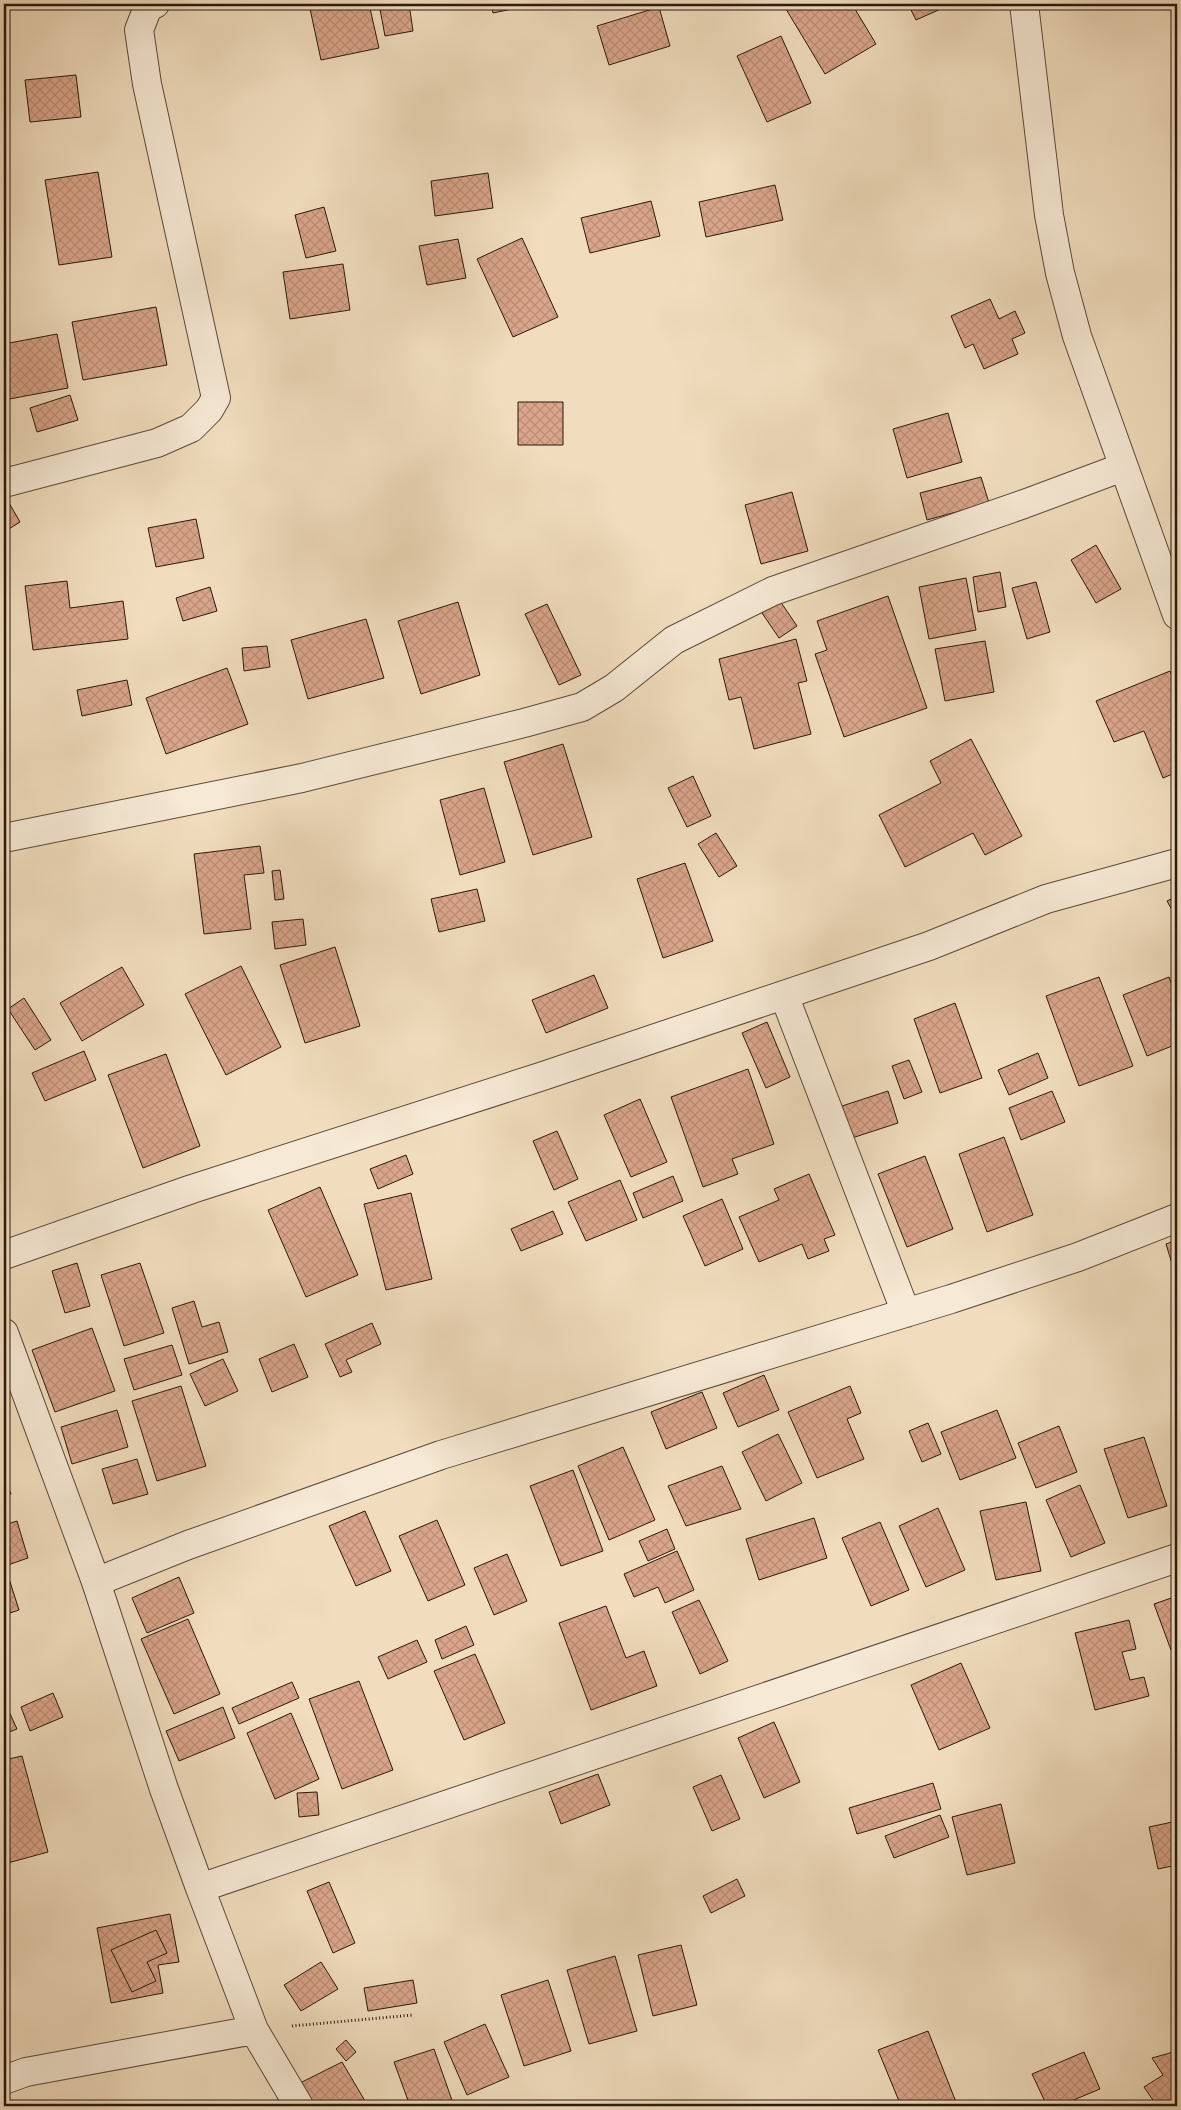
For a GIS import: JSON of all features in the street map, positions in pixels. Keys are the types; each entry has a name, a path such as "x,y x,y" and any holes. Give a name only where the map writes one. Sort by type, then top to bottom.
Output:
{"street":[{"path":"4,483 157,443 192,428 209,410 216,398 147,84 139,30 148,7 155,4"},
{"path":"1024,4 1049,215 1060,273 1077,336 1177,615"},
{"path":"4,838 302,778 582,707 614,688 674,640 773,590 1024,504 1123,467"},
{"path":"4,1255 192,1189 540,1077 928,946 1046,898 1177,864"},
{"path":"784,995 906,1313"},
{"path":"96,1582 188,1545 441,1455 906,1313 1078,1257 1177,1218"},
{"path":"4,1333 96,1582 164,1789 254,2030 299,2106"},
{"path":"200,1888 1177,1558"},
{"path":"4,2080 35,2070 254,2030"}],"path":[{"path":"254,2030 413,2015"}],"building":[{"path":"309,4 369,4 379,48 321,60"},
{"path":"379,4 409,4 413,31 385,36"},
{"path":"491,4 536,4 493,13"},
{"path":"783,4 852,4 876,44 825,74"},
{"path":"908,4 952,4 916,20"},
{"path":"659,7 670,46 609,65 597,26"},
{"path":"781,36 811,103 767,122 737,56"},
{"path":"76,75 81,117 30,122 25,80"},
{"path":"98,172 112,257 59,265 45,180"},
{"path":"488,173 493,208 435,216 431,181"},
{"path":"775,185 783,220 706,237 699,202"},
{"path":"651,201 660,236 590,253 581,218"},
{"path":"324,207 336,251 306,258 295,215"},
{"path":"522,238 558,317 513,337 477,259"},
{"path":"458,239 466,278 427,285 419,246"},
{"path":"343,264 350,310 290,319 283,272"},
{"path":"990,299 999,319 1015,311 1025,333 1012,339 1018,354 984,369 973,344 965,348 951,316"},
{"path":"156,307 167,365 83,380 72,322"},
{"path":"57,334 68,388 4,400 4,344"},
{"path":"70,395 78,420 37,432 30,408"},
{"path":"518,402 563,402 563,445 518,445"},
{"path":"948,413 962,462 907,478 893,429"},
{"path":"981,477 989,503 927,520 920,493"},
{"path":"792,492 808,551 761,564 745,505"},
{"path":"4,494 20,522 4,532"},
{"path":"196,519 204,558 156,567 148,528"},
{"path":"1096,545 1121,589 1096,603 1071,560"},
{"path":"1000,572 1006,607 978,612 973,577"},
{"path":"966,578 976,630 929,639 919,587"},
{"path":"67,581 70,608 123,601 128,639 33,650 25,586"},
{"path":"1036,582 1050,632 1027,639 1012,588"},
{"path":"210,587 217,611 183,621 176,598"},
{"path":"888,596 927,708 844,737 815,654 827,650 817,621"},
{"path":"780,601 797,626 779,638 762,613"},
{"path":"458,602 480,675 421,694 398,621"},
{"path":"547,604 581,675 559,685 525,614"},
{"path":"366,619 384,678 308,699 291,640"},
{"path":"796,639 807,681 798,683 811,734 754,749 741,697 729,700 719,659"},
{"path":"985,641 994,692 945,701 935,649"},
{"path":"267,646 270,667 244,671 242,648"},
{"path":"227,668 248,724 166,754 146,698"},
{"path":"1170,671 1177,689 1177,772 1163,778 1144,731 1114,742 1096,701"},
{"path":"127,680 132,705 82,716 77,690"},
{"path":"971,739 1022,836 985,855 973,833 905,867 879,815 941,783 930,761"},
{"path":"563,744 592,837 533,855 504,762"},
{"path":"693,776 711,816 687,827 668,788"},
{"path":"484,788 505,862 460,875 440,800"},
{"path":"716,833 737,866 719,877 698,844"},
{"path":"260,846 264,873 244,875 251,929 204,934 194,854"},
{"path":"685,863 713,941 663,958 637,879"},
{"path":"280,870 284,899 275,900 272,871"},
{"path":"477,889 485,921 439,932 431,899"},
{"path":"1177,896 1177,919 1167,901"},
{"path":"303,919 306,945 275,949 272,922"},
{"path":"335,947 360,1026 305,1043 280,965"},
{"path":"241,966 281,1047 226,1075 185,994"},
{"path":"122,967 144,1005 82,1041 60,1003"},
{"path":"594,975 608,1008 546,1033 532,1000"},
{"path":"1099,977 1133,1066 1079,1086 1046,996"},
{"path":"1169,977 1177,999 1177,1044 1147,1056 1123,995"},
{"path":"24,998 51,1040 35,1050 8,1009"},
{"path":"955,1003 982,1078 940,1093 914,1019"},
{"path":"767,1022 790,1077 766,1088 742,1033"},
{"path":"84,1051 96,1080 45,1101 32,1073"},
{"path":"1038,1053 1048,1078 1009,1095 998,1070"},
{"path":"166,1054 200,1146 143,1168 108,1075"},
{"path":"909,1060 922,1092 904,1099 892,1066"},
{"path":"748,1069 774,1144 732,1159 738,1174 703,1187 671,1097"},
{"path":"888,1091 898,1123 852,1138 842,1106"},
{"path":"1052,1091 1065,1122 1021,1140 1009,1108"},
{"path":"640,1099 667,1162 631,1177 604,1115"},
{"path":"557,1131 578,1179 554,1190 533,1141"},
{"path":"1004,1137 1033,1215 987,1232 959,1154"},
{"path":"406,1155 413,1174 378,1189 370,1169"},
{"path":"925,1156 953,1229 907,1247 878,1174"},
{"path":"809,1174 835,1235 824,1239 829,1251 808,1259 802,1244 759,1262 739,1217 779,1200 774,1189"},
{"path":"673,1176 683,1201 643,1218 633,1193"},
{"path":"620,1180 637,1220 586,1241 568,1202"},
{"path":"320,1187 358,1275 306,1297 268,1210"},
{"path":"411,1193 432,1279 386,1290 364,1204"},
{"path":"722,1199 743,1249 705,1266 683,1216"},
{"path":"553,1211 563,1234 521,1251 511,1229"},
{"path":"1177,1240 1177,1265 1173,1267 1166,1244"},
{"path":"77,1263 90,1306 65,1313 52,1271"},
{"path":"140,1263 164,1333 124,1346 101,1275"},
{"path":"194,1301 202,1327 219,1322 228,1352 189,1364 172,1308"},
{"path":"372,1323 381,1344 346,1360 352,1372 340,1377 325,1344"},
{"path":"92,1328 115,1391 55,1412 32,1350"},
{"path":"294,1344 308,1377 272,1392 259,1359"},
{"path":"172,1345 182,1375 134,1390 124,1359"},
{"path":"223,1359 238,1391 205,1406 190,1374"},
{"path":"764,1375 779,1410 738,1427 723,1393"},
{"path":"181,1386 206,1466 157,1481 132,1401"},
{"path":"850,1386 861,1413 847,1419 864,1459 817,1478 788,1412"},
{"path":"702,1392 717,1428 666,1449 651,1412"},
{"path":"117,1410 128,1447 72,1464 61,1427"},
{"path":"997,1410 1016,1458 960,1480 941,1432"},
{"path":"928,1423 941,1454 922,1462 909,1431"},
{"path":"1059,1426 1077,1472 1036,1488 1018,1443"},
{"path":"778,1434 802,1483 766,1501 742,1452"},
{"path":"1144,1437 1167,1506 1128,1518 1104,1449"},
{"path":"623,1447 655,1520 609,1540 578,1466"},
{"path":"137,1459 148,1494 113,1504 102,1469"},
{"path":"722,1466 741,1509 686,1526 668,1486"},
{"path":"573,1470 603,1551 561,1566 530,1486"},
{"path":"4,1477 11,1494 4,1497"},
{"path":"1080,1485 1105,1543 1071,1557 1046,1500"},
{"path":"1026,1502 1041,1571 996,1580 980,1511"},
{"path":"938,1508 965,1570 926,1587 899,1526"},
{"path":"365,1511 391,1571 356,1586 329,1526"},
{"path":"814,1518 827,1558 759,1580 746,1539"},
{"path":"437,1520 465,1585 428,1601 399,1536"},
{"path":"17,1521 28,1558 5,1566 19,1610 4,1615 4,1525"},
{"path":"880,1522 909,1590 871,1606 842,1538"},
{"path":"667,1529 675,1549 648,1561 639,1541"},
{"path":"677,1551 694,1590 665,1603 658,1587 634,1597 624,1574"},
{"path":"507,1554 527,1601 494,1615 474,1568"},
{"path":"179,1577 194,1613 147,1633 132,1598"},
{"path":"1177,1596 1177,1648 1171,1650 1154,1604"},
{"path":"699,1600 728,1661 700,1674 672,1612"},
{"path":"606,1606 626,1658 644,1651 657,1686 591,1710 559,1623"},
{"path":"188,1619 220,1694 174,1714 141,1639"},
{"path":"1129,1620 1136,1649 1122,1652 1130,1680 1144,1677 1149,1696 1095,1710 1075,1633"},
{"path":"466,1626 474,1645 442,1659 435,1640"},
{"path":"417,1640 427,1662 388,1679 378,1657"},
{"path":"475,1654 505,1723 464,1740 434,1671"},
{"path":"961,1663 990,1728 939,1750 911,1685"},
{"path":"359,1681 393,1770 342,1789 309,1699"},
{"path":"292,1682 299,1698 239,1724 232,1708"},
{"path":"53,1693 63,1717 30,1731 21,1707"},
{"path":"7,1707 17,1729 4,1734 4,1708"},
{"path":"223,1707 235,1738 179,1761 166,1731"},
{"path":"291,1713 319,1779 275,1799 247,1733"},
{"path":"774,1722 800,1782 764,1798 738,1738"},
{"path":"22,1756 48,1852 4,1864 4,1760"},
{"path":"598,1774 610,1805 561,1824 549,1792"},
{"path":"721,1775 740,1819 712,1831 693,1787"},
{"path":"933,1783 941,1809 857,1834 849,1808"},
{"path":"317,1792 319,1815 299,1817 297,1793"},
{"path":"1001,1804 1015,1863 967,1875 952,1817"},
{"path":"940,1815 949,1837 894,1858 885,1836"},
{"path":"1177,1821 1177,1865 1158,1869 1149,1827"},
{"path":"737,1879 745,1896 711,1913 703,1896"},
{"path":"329,1882 355,1943 333,1953 307,1891"},
{"path":"170,1914 179,1962 158,1965 163,1993 111,2003 97,1928"},
{"path":"156,1930 167,1953 147,1962 156,1981 132,1992 111,1950"},
{"path":"681,1945 697,2005 653,2016 638,1955"},
{"path":"615,1956 637,2031 589,2044 567,1970"},
{"path":"321,1962 338,1989 301,2011 284,1985"},
{"path":"413,1980 417,2003 368,2011 364,1988"},
{"path":"548,1980 571,2051 524,2066 501,1995"},
{"path":"485,2024 509,2077 467,2095 444,2042"},
{"path":"928,2031 956,2102 945,2106 901,2106 878,2050"},
{"path":"346,2040 356,2052 346,2061 336,2049"},
{"path":"434,2049 454,2106 410,2106 394,2062"},
{"path":"1177,2051 1177,2106 1157,2106 1144,2087 1163,2075 1152,2058"},
{"path":"1084,2052 1100,2089 1059,2106 1047,2106 1032,2074"},
{"path":"342,2062 368,2106 312,2106 300,2083"}]}
